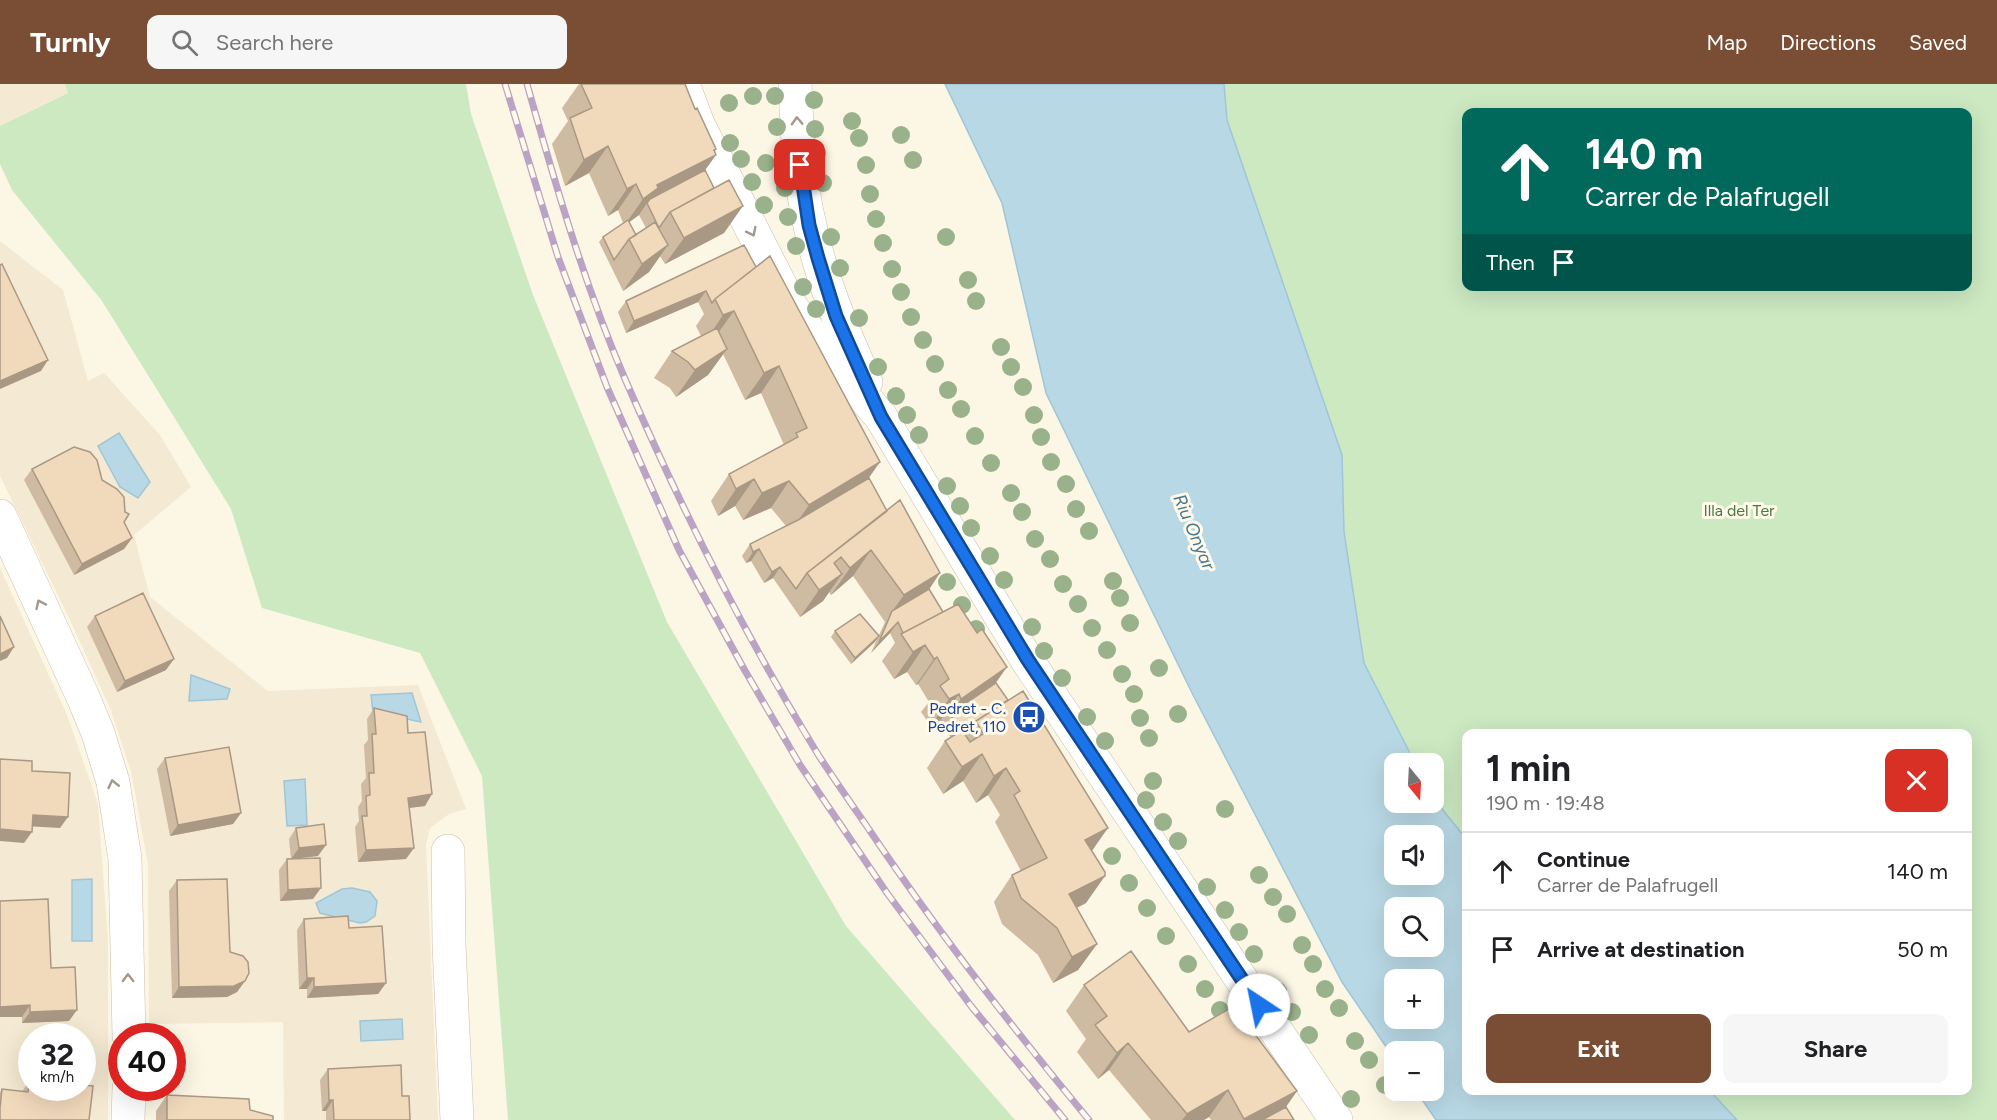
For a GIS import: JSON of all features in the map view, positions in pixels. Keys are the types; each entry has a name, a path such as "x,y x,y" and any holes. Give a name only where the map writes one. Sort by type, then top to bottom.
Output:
{"street":[{"path":"683,84 698,124 791,306 813,337 881,417"},
{"path":"795,84 798,142 809,225 836,316 881,417 1028,660 1336,1120"},
{"path":"0,516 83,697 98,733 113,782 125,859 129,1023"},
{"path":"448,851 449,945 458,1120"},
{"path":"128,1120 129,1101"}],"shaded area":[{"path":"0,84 65,84 69,92 0,126"},
{"path":"0,241 63,290 88,381 104,373 160,435 191,487 134,535 150,597 268,691 418,685 466,809 449,814 430,828 426,845 438,1120 284,1120 283,1022 149,1023 148,864 131,771 110,708 0,476"},
{"path":"0,568 67,715 98,804 108,942 108,1120 0,1120"}],"green space":[{"path":"65,84 466,84 471,114 533,295 667,622 846,926 1015,1120 508,1120 482,776 420,653 262,608 231,509 102,301 12,190 0,164 0,126 68,93"},
{"name":"Illa del Ter","path":"1224,84 1997,84 1997,1120 1737,1120 1714,1095 1972,1095 1972,729 1462,729 1462,834 1444,811 1444,753 1410,753 1364,663 1344,532 1342,455 1227,120"}],"water":[{"name":"Riu Onyar","path":"945,84 1224,84 1227,120 1342,455 1344,532 1364,663 1410,753 1384,753 1384,813 1444,811 1462,834 1462,1095 1714,1095 1737,1120 1436,1120 1423,1101 1444,1101 1444,1041 1384,1041 1384,1044 1342,982 1192,693 1046,393 1002,203"},
{"path":"119,433 150,482 138,498 120,487 98,446"},
{"path":"191,675 230,689 227,699 189,701"},
{"path":"412,693 421,722 373,712 371,695"},
{"path":"305,779 307,825 287,826 284,781"},
{"path":"92,879 92,941 72,941 72,880"},
{"path":"352,888 370,892 377,901 375,916 360,923 320,913 316,903 342,889"},
{"path":"402,1019 403,1039 361,1041 360,1021"}],"building":[{"path":"581,84 685,84 716,149 714,150 716,155 657,185 658,188 643,199 636,184 627,189 608,146 584,160 570,118 592,108"},
{"path":"705,170 714,188 670,212 659,228 647,203 650,199"},
{"path":"729,180 743,206 684,238 670,212"},
{"path":"628,220 636,235 629,239 614,260 603,237"},
{"path":"655,222 668,245 642,264 629,239"},
{"path":"744,245 756,267 712,303 706,291 634,321 626,301"},
{"path":"770,256 880,462 809,505 789,481 762,493 754,479 736,489 729,474 798,437 796,433 807,428 779,366 764,373 734,311 723,315 715,299"},
{"path":"2,264 48,360 0,381 0,265"},
{"path":"717,328 727,349 695,370 672,351"},
{"path":"74,447 90,452 97,460 102,480 117,489 124,497 125,512 129,514 124,522 132,538 82,564 32,469"},
{"path":"869,478 887,511 807,573 796,589 780,567 772,572 759,549 753,552 750,544 798,520"},
{"path":"900,500 940,573 904,595 871,550 850,568 841,557 834,563 842,574 819,590 807,573"},
{"path":"929,589 943,612 903,633 898,622 879,642 892,611"},
{"path":"143,593 174,659 125,681 95,616"},
{"path":"958,604 977,633 982,629 1007,667 961,699 959,694 949,699 940,686 949,679 937,657 934,659 925,645 913,652 901,634"},
{"path":"860,614 879,636 855,658 835,631"},
{"path":"0,616 14,647 0,654"},
{"path":"996,683 1008,700 976,721 966,735 950,714"},
{"path":"1023,691 1108,828 1085,840 1105,872 1105,876 1069,894 1097,944 1072,957 1057,928 1021,898 1012,875 1047,858 1014,795 1020,791 1006,768 994,776 982,754 962,767 945,741 962,730 970,742 983,734 976,721"},
{"path":"374,708 407,716 408,733 425,732 432,794 408,798 414,848 366,850 362,816 367,816 366,796 370,795 369,773 374,773 372,734 376,734"},
{"path":"229,747 241,813 178,825 165,758"},
{"path":"0,759 32,761 32,771 70,773 68,817 33,815 32,832 0,829"},
{"path":"324,824 326,845 299,848 296,828"},
{"path":"320,858 321,888 288,890 287,859"},
{"path":"227,879 230,952 243,956 248,962 249,973 245,981 234,986 179,987 177,880"},
{"path":"48,899 51,968 75,967 77,1010 30,1012 30,1005 0,1007 0,901"},
{"path":"348,916 349,928 382,926 386,983 314,987 314,978 307,978 304,919"},
{"path":"1131,951 1189,1032 1234,1006 1297,1091 1244,1119 1228,1090 1187,1114 1128,1043 1117,1053 1095,1025 1107,1016 1084,985"},
{"path":"401,1065 402,1096 409,1096 410,1120 334,1120 333,1100 329,1100 328,1069"},
{"path":"2,1089 18,1091 18,1101 91,1101 89,1120 0,1120"},
{"path":"186,1096 249,1099 250,1110 273,1116 273,1120 167,1120 167,1101 186,1101"},
{"path":"1286,1107 1294,1120 1262,1120"}],"railway":[{"path":"505,84 558,257 607,387 679,550 800,765 887,893 971,1006 1065,1120"},
{"path":"527,84 571,233 610,343 715,571 765,665 819,756 919,901 974,976 1089,1120"}],"place":[{"name":"Pedret - C. Pedret, 110","path":"1029,717"}],"route":[{"path":"800,165 809,225 836,316 881,417 1028,660 1259,1005"}]}
